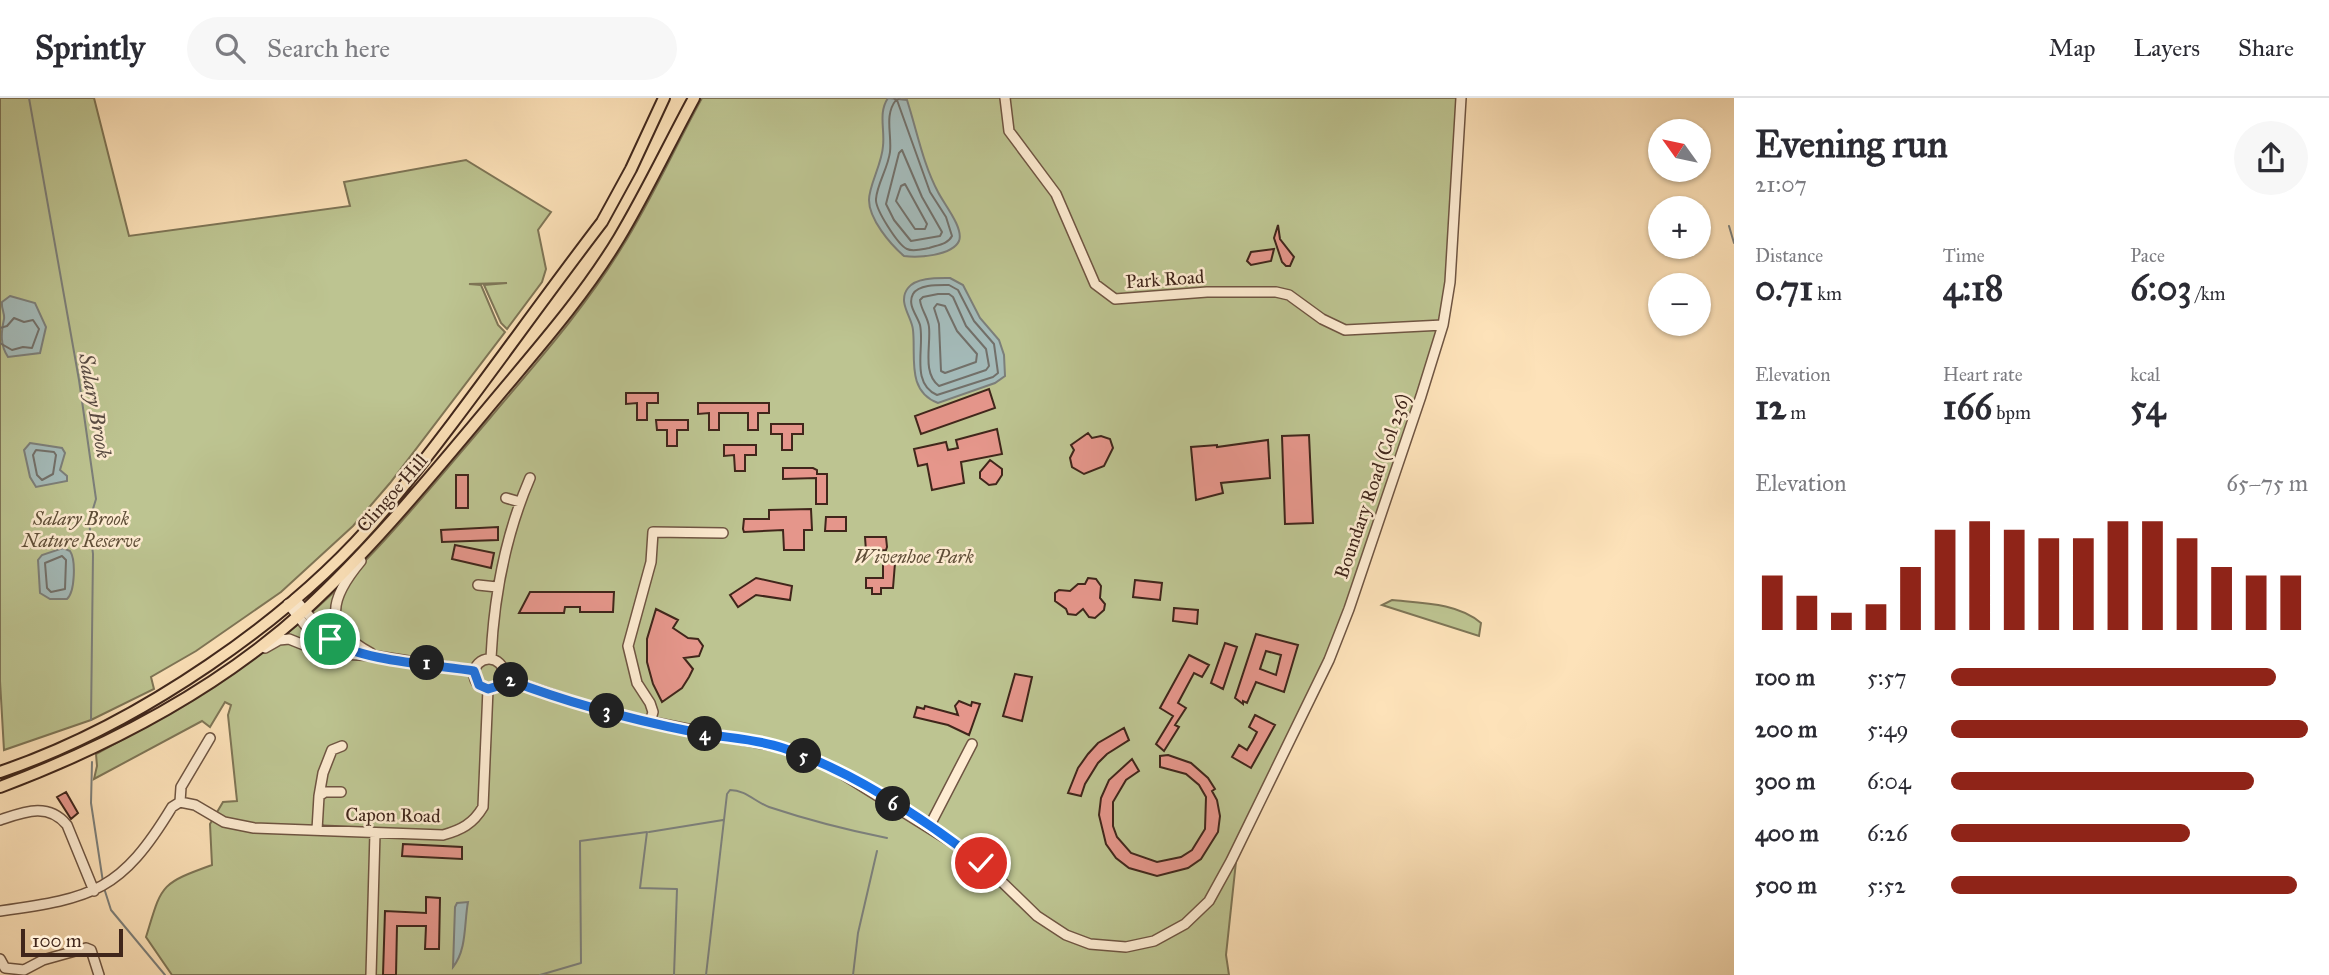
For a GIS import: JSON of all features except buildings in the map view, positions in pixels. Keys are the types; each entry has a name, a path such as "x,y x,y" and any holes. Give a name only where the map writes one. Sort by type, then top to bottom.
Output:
{"main road":[{"name":"Clingoe Hill","path":"0,772 62,747 150,701 229,650 334,563 384,510 602,222 636,159 664,98"},
{"name":"Clingoe Hill","path":"0,787 92,748 193,694 301,613 393,522 546,338 600,266 635,209 694,98"}],"street":[{"name":"Park Road","path":"1005,98 1009,131 1056,194 1095,284 1115,299 1207,292 1276,292 1289,295 1322,319 1345,330 1443,325"},
{"name":"Boundary Road (Col 236)","path":"504,678 580,704 650,722 783,748 831,767 929,827 981,863 1051,927 1078,940 1107,947 1126,947 1154,941 1185,924 1209,901 1231,861 1337,641 1443,325 1450,282 1461,98"},
{"path":"491,658 497,587 506,545 530,478"},
{"path":"506,498 520,502"},
{"path":"376,656 345,634 335,606 344,582 393,522"},
{"path":"650,722 653,712 637,683 628,646 651,562 653,532 723,533"},
{"path":"478,584 497,587"},
{"path":"291,601 323,645 350,656"},
{"path":"301,613 334,643 363,655"},
{"path":"232,667 284,639 324,653 376,656 474,671"},
{"path":"474,671 480,662 491,658"},
{"path":"474,671 479,685 488,689 498,686 504,678 501,665 491,658"},
{"name":"Capon Road","path":"180,802 195,805 224,822 254,828 443,835 460,830 476,820 483,807 489,761 488,689"},
{"path":"0,911 57,903 101,887 146,848 172,807 180,802 181,787 210,738"},
{"path":"929,827 972,744"},
{"path":"317,830 320,796 318,776 332,750 342,746"},
{"path":"320,796 325,792 341,792"},
{"path":"0,820 33,809 60,817 101,887"},
{"path":"222,834 224,822"},
{"path":"371,975 375,833"},
{"path":"2,966 25,973 43,960 86,948 91,950 99,975"}],"green space":[{"name":"Salary Brook Nature Reserve","path":"0,98 94,98 129,236 350,206 344,182 466,160 551,212 538,230 546,269 542,282 507,329 501,323 484,285 507,283 469,284 481,285 498,325 505,332 390,483 353,526 281,592 196,651 151,677 154,689 91,720 4,750 0,681"},
{"name":"Wivenhoe Park","path":"702,98 1461,98 1443,325 1349,609 1238,843 1226,955 1229,975 172,975 146,937 156,906 165,889 172,882 212,865 210,824 223,802 237,801 228,715 231,705 225,702 210,727 202,721 94,779 96,754 177,708 254,658 329,597 377,548 525,377 608,270 633,229"},
{"path":"1392,600 1439,605 1462,611 1481,623 1479,636 1382,605"}],"water":[{"path":"888,98 907,100 928,170 959,230 959,241 942,253 904,256 887,238 872,215 869,200 882,153 883,115"},
{"path":"950,278 963,285 980,318 999,340 1004,355 1005,376 995,383 938,403 921,390 917,381 913,330 904,299 908,288 916,282"},
{"path":"10,296 35,303 46,327 40,353 8,357 5,352 2,339 2,302"},
{"path":"30,443 62,448 65,453 60,470 67,476 67,481 36,487 30,477 24,450"},
{"path":"63,548 72,555 72,590 67,599 50,599 40,593 38,560 42,555"},
{"path":"468,902 461,953 453,967 455,907 457,903"}],"waterway":[{"name":"Salary Brook","path":"29,98 79,380 96,499 89,522 93,554 91,720"},
{"path":"1729,226 1734,243"},
{"name":"Salary Brook","path":"92,762 91,803 103,882"},
{"path":"706,975 727,794 730,790 741,792 784,812 887,838"},
{"path":"649,832 723,820"},
{"path":"540,975 581,963 580,841 647,832 640,888 677,889 674,975"},
{"path":"853,975 858,933 877,851"},
{"name":"Salary Brook","path":"104,888 111,910 165,975"}],"route":[{"path":"330,639 341,647 363,655 474,671 479,685 488,689 498,686 504,678 580,704 632,718 783,748 831,767 882,797 981,863"}]}
